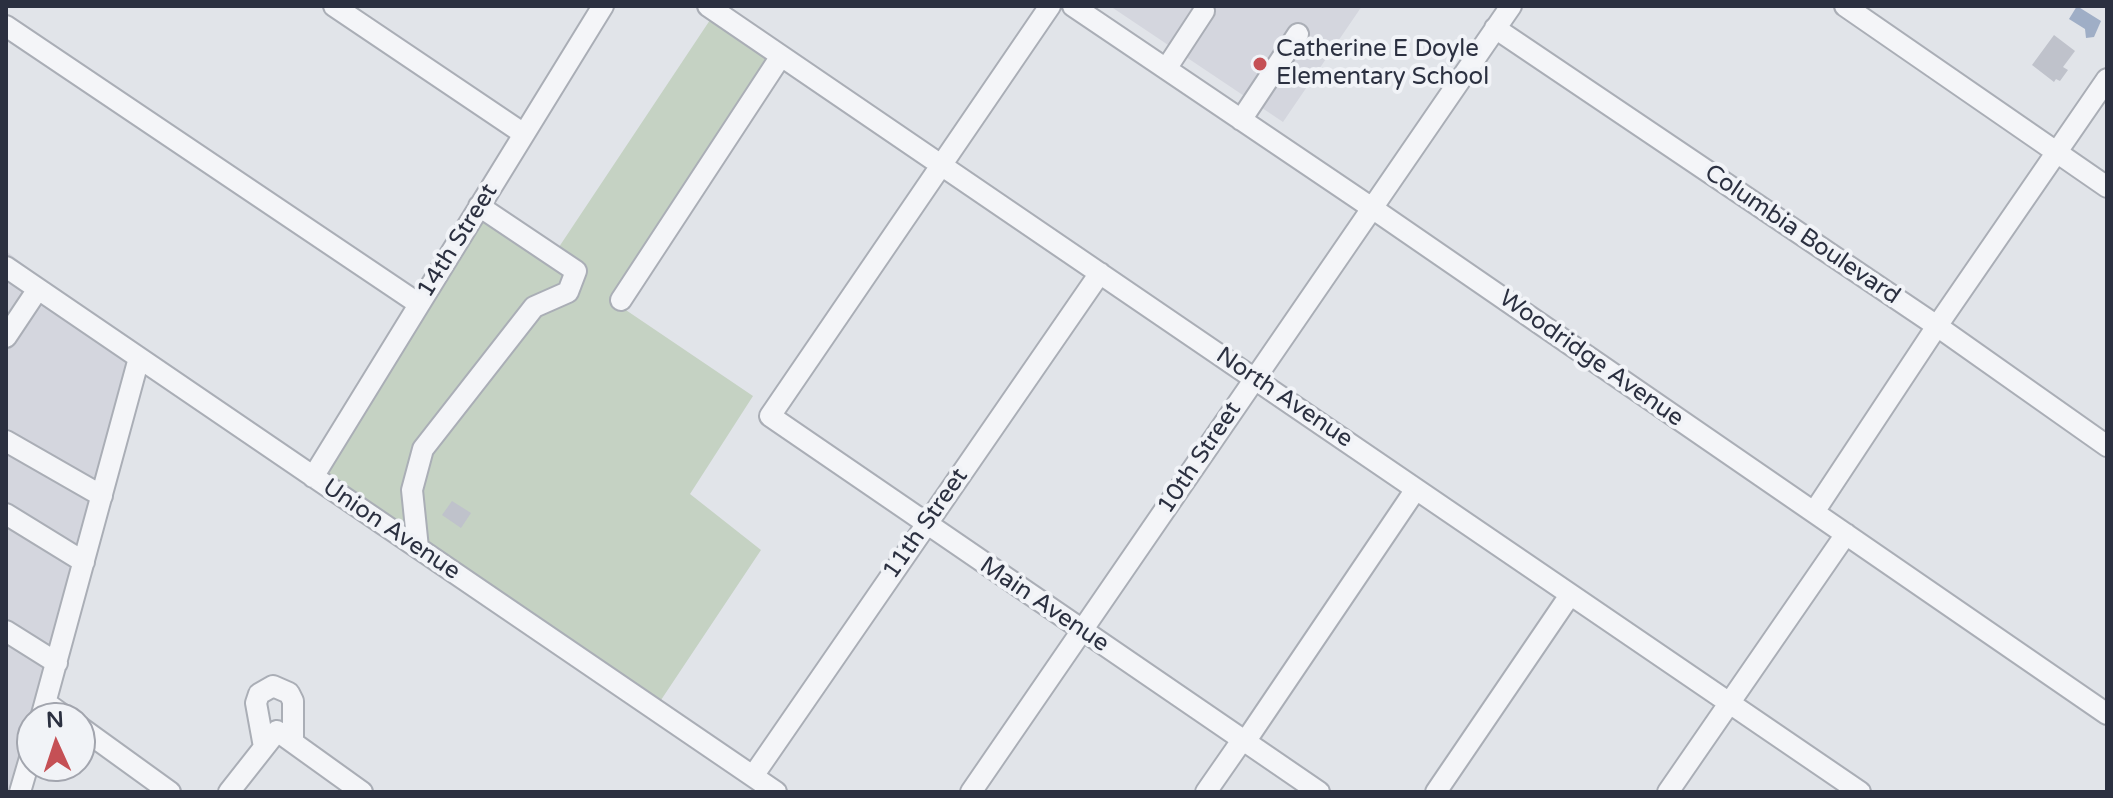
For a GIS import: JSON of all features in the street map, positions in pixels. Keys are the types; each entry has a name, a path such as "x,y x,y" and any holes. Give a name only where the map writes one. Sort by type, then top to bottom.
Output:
{"street":[{"path":"334,6 356,12 524,134"},
{"name":"14th Street","path":"313,477 603,6"},
{"name":"North Avenue","path":"708,6 1860,792"},
{"path":"941,165 1050,6"},
{"name":"Woodridge Avenue","path":"1073,6 2107,714"},
{"name":"10th Street","path":"971,792 1511,6"},
{"path":"1845,6 2107,187"},
{"path":"1166,69 1204,11"},
{"path":"6,26 419,304"},
{"name":"Columbia Boulevard","path":"1495,28 1937,326 2107,446"},
{"path":"1241,120 1298,34"},
{"path":"621,300 781,56"},
{"path":"1814,512 2107,79"},
{"name":"Main Avenue","path":"941,165 770,416 1319,792"},
{"path":"418,548 412,490 423,449 534,307 568,292 576,271 479,206"},
{"name":"Union Avenue","path":"6,267 776,792"},
{"name":"11th Street","path":"753,776 1100,273"},
{"path":"6,337 38,289"},
{"path":"46,702 139,358"},
{"path":"6,441 102,496"},
{"path":"1206,792 1238,746 1245,742 1416,489"},
{"path":"6,514 84,562"},
{"path":"1668,792 1846,534"},
{"path":"1436,792 1570,595"},
{"path":"6,631 57,663"},
{"path":"264,747 256,703 259,694 273,686 289,693 293,701 293,742"},
{"path":"229,792 277,731 362,792"},
{"path":"96,739 170,792"}],"shaded area":[{"name":"Catherine E Doyle Elementary School","path":"1110,6 1362,6 1283,122"},
{"path":"6,251 142,355 37,702 16,702 16,782 27,782 24,792 6,792"}],"green space":[{"path":"718,8 787,55 614,302 753,396 690,494 761,550 657,706 311,468 483,203 553,256"}],"water":[{"path":"2077,6 2101,21 2094,37 2086,38 2085,29 2069,19"}],"building":[{"path":"2054,35 2075,51 2063,67 2068,70 2060,81 2056,79 2054,82 2032,65"},
{"path":"452,501 471,513 461,528 442,515"}],"place":[{"name":"Catherine E Doyle Elementary School","path":"1260,64"}]}
